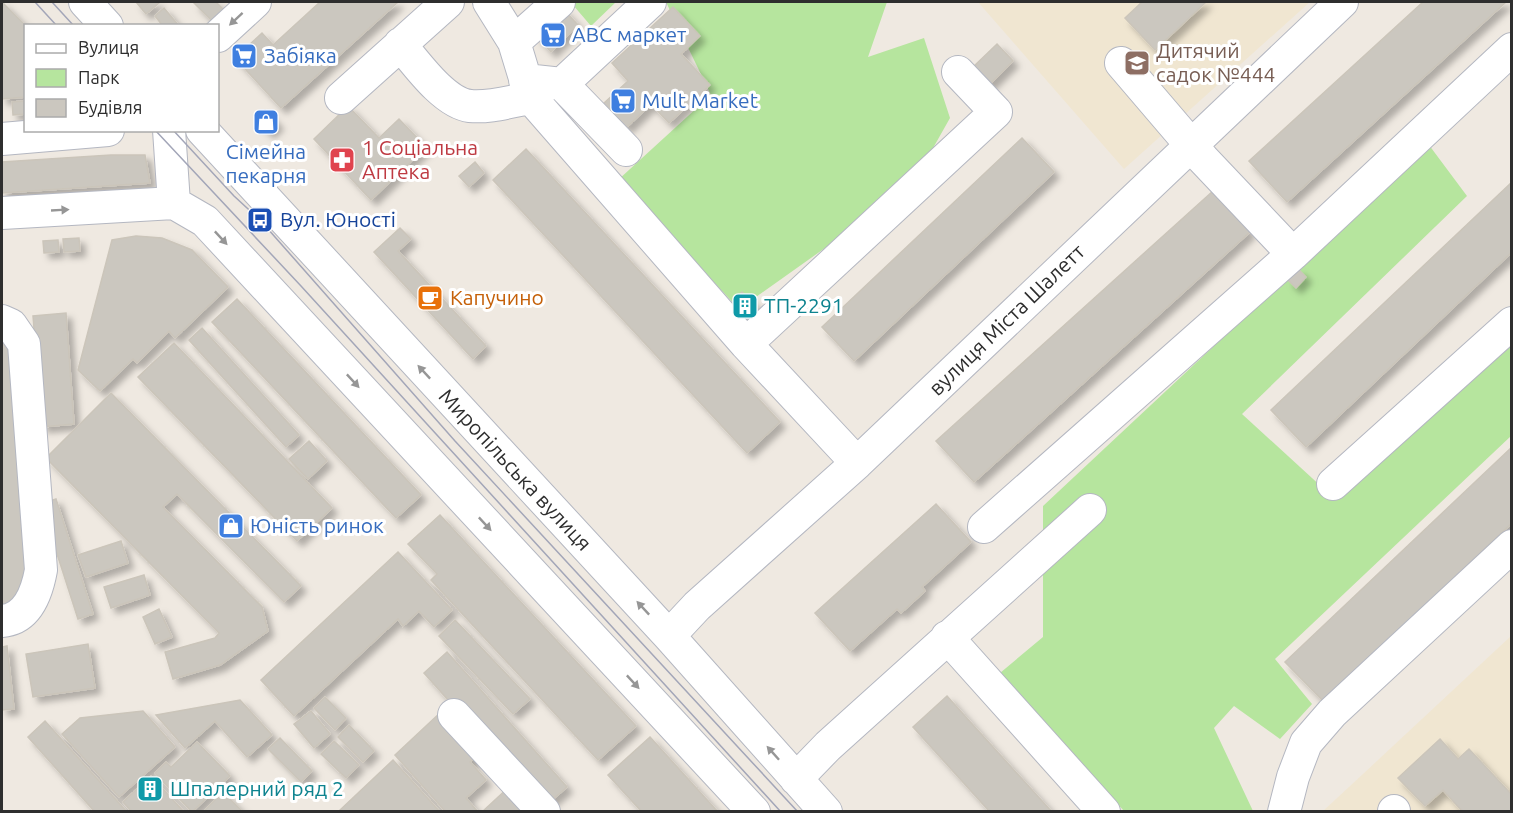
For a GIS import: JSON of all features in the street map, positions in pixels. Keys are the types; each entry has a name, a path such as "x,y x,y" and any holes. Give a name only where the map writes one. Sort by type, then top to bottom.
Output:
{"street":[{"path":"85,2 105,24"},
{"path":"219,35 255,2"},
{"path":"341,98 448,2"},
{"path":"489,2 514,42 528,89 746,344 857,463"},
{"path":"514,42 559,2"},
{"path":"400,44 441,91 455,101 468,106 484,105 528,89 562,84 650,2"},
{"name":"вулиця Міста Шалетт","path":"669,636 697,606 857,463 1342,2"},
{"path":"984,527 1293,254 1512,49"},
{"path":"1121,63 1203,159 1293,254"},
{"path":"746,344 996,112 958,72"},
{"path":"562,84 626,150"},
{"path":"2,139 84,132"},
{"path":"169,132 174,203"},
{"name":"Миропільська вулиця","path":"204,132 669,636 826,812"},
{"path":"2,213 174,203 205,221 754,812"},
{"path":"2,321 11,325 24,345 41,570 38,588 30,604 9,620 2,621"},
{"path":"1333,484 1512,323"},
{"path":"796,779 828,746 947,637 1090,510"},
{"path":"1284,812 1293,777 1306,743 1332,713 1512,546"},
{"path":"947,637 1104,812"},
{"path":"454,716 544,812"}],"shaded area":[{"name":"Дитячий садок №444","path":"978,2 1310,2 1124,169"},
{"path":"1511,636 1511,811 1322,812 1363,774"}],"green space":[{"path":"576,2 616,2 591,26 573,5"},
{"path":"666,2 887,2 868,57 924,38 950,118 911,187 739,309 618,180 711,95"},
{"path":"1429,145 1467,196 1242,414 1336,500 1511,343 1511,436 1275,659 1312,704 1280,739 1234,706 1214,728 1253,811 1124,811 1000,673 1043,637 1043,506"}],"building":[{"path":"2,2 24,24 24,97 2,99"},
{"path":"136,2 158,2 159,3 146,14"},
{"path":"216,2 223,9 212,21 194,3"},
{"path":"320,2 398,2 281,108 235,58 262,33 273,45"},
{"path":"1142,2 1206,2 1155,50 1125,18"},
{"path":"1423,2 1506,2 1287,202 1249,161"},
{"path":"673,7 700,36 681,54 710,85 669,123 651,104 626,128 603,104 628,81 612,63"},
{"path":"164,8 177,24 161,24 155,16"},
{"path":"563,9 578,25 551,52 535,35"},
{"path":"997,44 1013,61 988,86 971,69"},
{"path":"24,101 24,114 13,115 12,102"},
{"path":"348,106 379,138 399,119 426,147 371,200 314,139"},
{"path":"265,110 278,124 269,133 255,119"},
{"path":"1022,138 1054,172 854,361 822,327"},
{"path":"526,149 780,422 747,453 493,180"},
{"path":"145,155 150,183 2,193 2,162"},
{"path":"475,162 484,173 469,187 459,176"},
{"path":"1512,182 1512,252 1306,447 1271,410"},
{"path":"1213,191 1250,232 974,482 936,441"},
{"path":"400,228 411,239 398,251 486,346 473,359 374,252"},
{"path":"136,236 162,238 192,250 228,287 175,338 169,331 137,363 133,359 100,391 78,370 112,240"},
{"path":"79,238 80,251 64,252 63,239"},
{"path":"58,240 59,252 44,253 43,241"},
{"path":"1298,269 1306,277 1296,288 1288,280"},
{"name":"ТП-2291","path":"742,292 759,309 748,321 731,303"},
{"path":"237,299 421,495 396,518 212,322"},
{"path":"66,313 74,424 42,427 33,316"},
{"path":"202,328 299,435 286,447 189,340"},
{"path":"2,343 12,352 26,581 19,597 2,608"},
{"path":"174,343 332,508 297,541 138,377"},
{"path":"111,393 301,586 284,602 177,494 163,507 262,607 268,631 220,665 173,679 165,652 215,638 219,633 46,458"},
{"path":"309,441 327,461 308,479 289,459"},
{"path":"1512,447 1512,523 1323,701 1285,662"},
{"path":"56,499 93,614 78,619 41,504"},
{"path":"936,504 971,542 922,587 925,591 901,613 897,609 850,651 815,613"},
{"path":"440,515 636,726 598,760 431,580 437,574 408,544"},
{"path":"121,541 128,563 86,577 78,555"},
{"path":"398,552 452,610 434,627 419,611 403,626 398,619 294,716 261,680"},
{"path":"144,575 150,595 111,608 104,587"},
{"path":"159,609 172,637 155,644 143,617"},
{"path":"455,620 530,699 513,714 439,636"},
{"path":"88,644 95,688 33,697 26,654"},
{"path":"7,646 14,709 2,710 2,647"},
{"path":"447,652 567,787 544,807 424,673"},
{"path":"947,696 1052,812 990,812 913,727"},
{"path":"325,697 346,718 335,730 314,708"},
{"path":"240,700 272,735 247,757 215,721 185,748 156,715"},
{"path":"143,711 175,747 119,797 62,734 80,718"},
{"path":"311,711 330,734 314,748 294,724"},
{"path":"442,711 480,753 470,762 486,780 466,798 478,812 446,812 395,755"},
{"path":"45,721 127,812 95,812 28,737"},
{"path":"349,725 374,751 363,762 338,737"},
{"path":"650,737 718,812 642,812 608,775"},
{"path":"280,738 312,771 301,782 268,749"},
{"path":"1440,739 1458,759 1469,749 1512,795 1512,812 1463,812 1443,790 1425,806 1398,778"},
{"path":"334,741 359,765 346,778 321,754"},
{"path":"197,742 230,776 192,812 155,773 166,762 171,767"},
{"path":"393,760 440,812 338,812"},
{"name":"Шпалерний ряд 2","path":"151,776 184,812 132,812 123,802"},
{"path":"510,786 533,812 482,812"},
{"path":"223,792 243,812 203,812"}],"tram line":[{"path":"35,2 55,24"},
{"path":"52,2 72,24"},
{"path":"157,132 301,286 781,812"},
{"path":"175,132 234,196 260,220 455,441 798,812"}],"place":[{"name":"АВС маркет","path":"553,35"},
{"name":"Забіяка","path":"244,56"},
{"name":"Дитячий садок №444","path":"1137,63"},
{"name":"Mult Market","path":"623,101"},
{"name":"Сімейна пекарня","path":"266,122"},
{"name":"1 Соціальна Аптека","path":"342,160"},
{"name":"Вул. Юності","path":"260,220"},
{"name":"Капучино","path":"430,298"},
{"name":"ТП-2291","path":"745,306"},
{"name":"Юність ринок","path":"231,526"},
{"name":"Шпалерний ряд 2","path":"150,789"}]}
